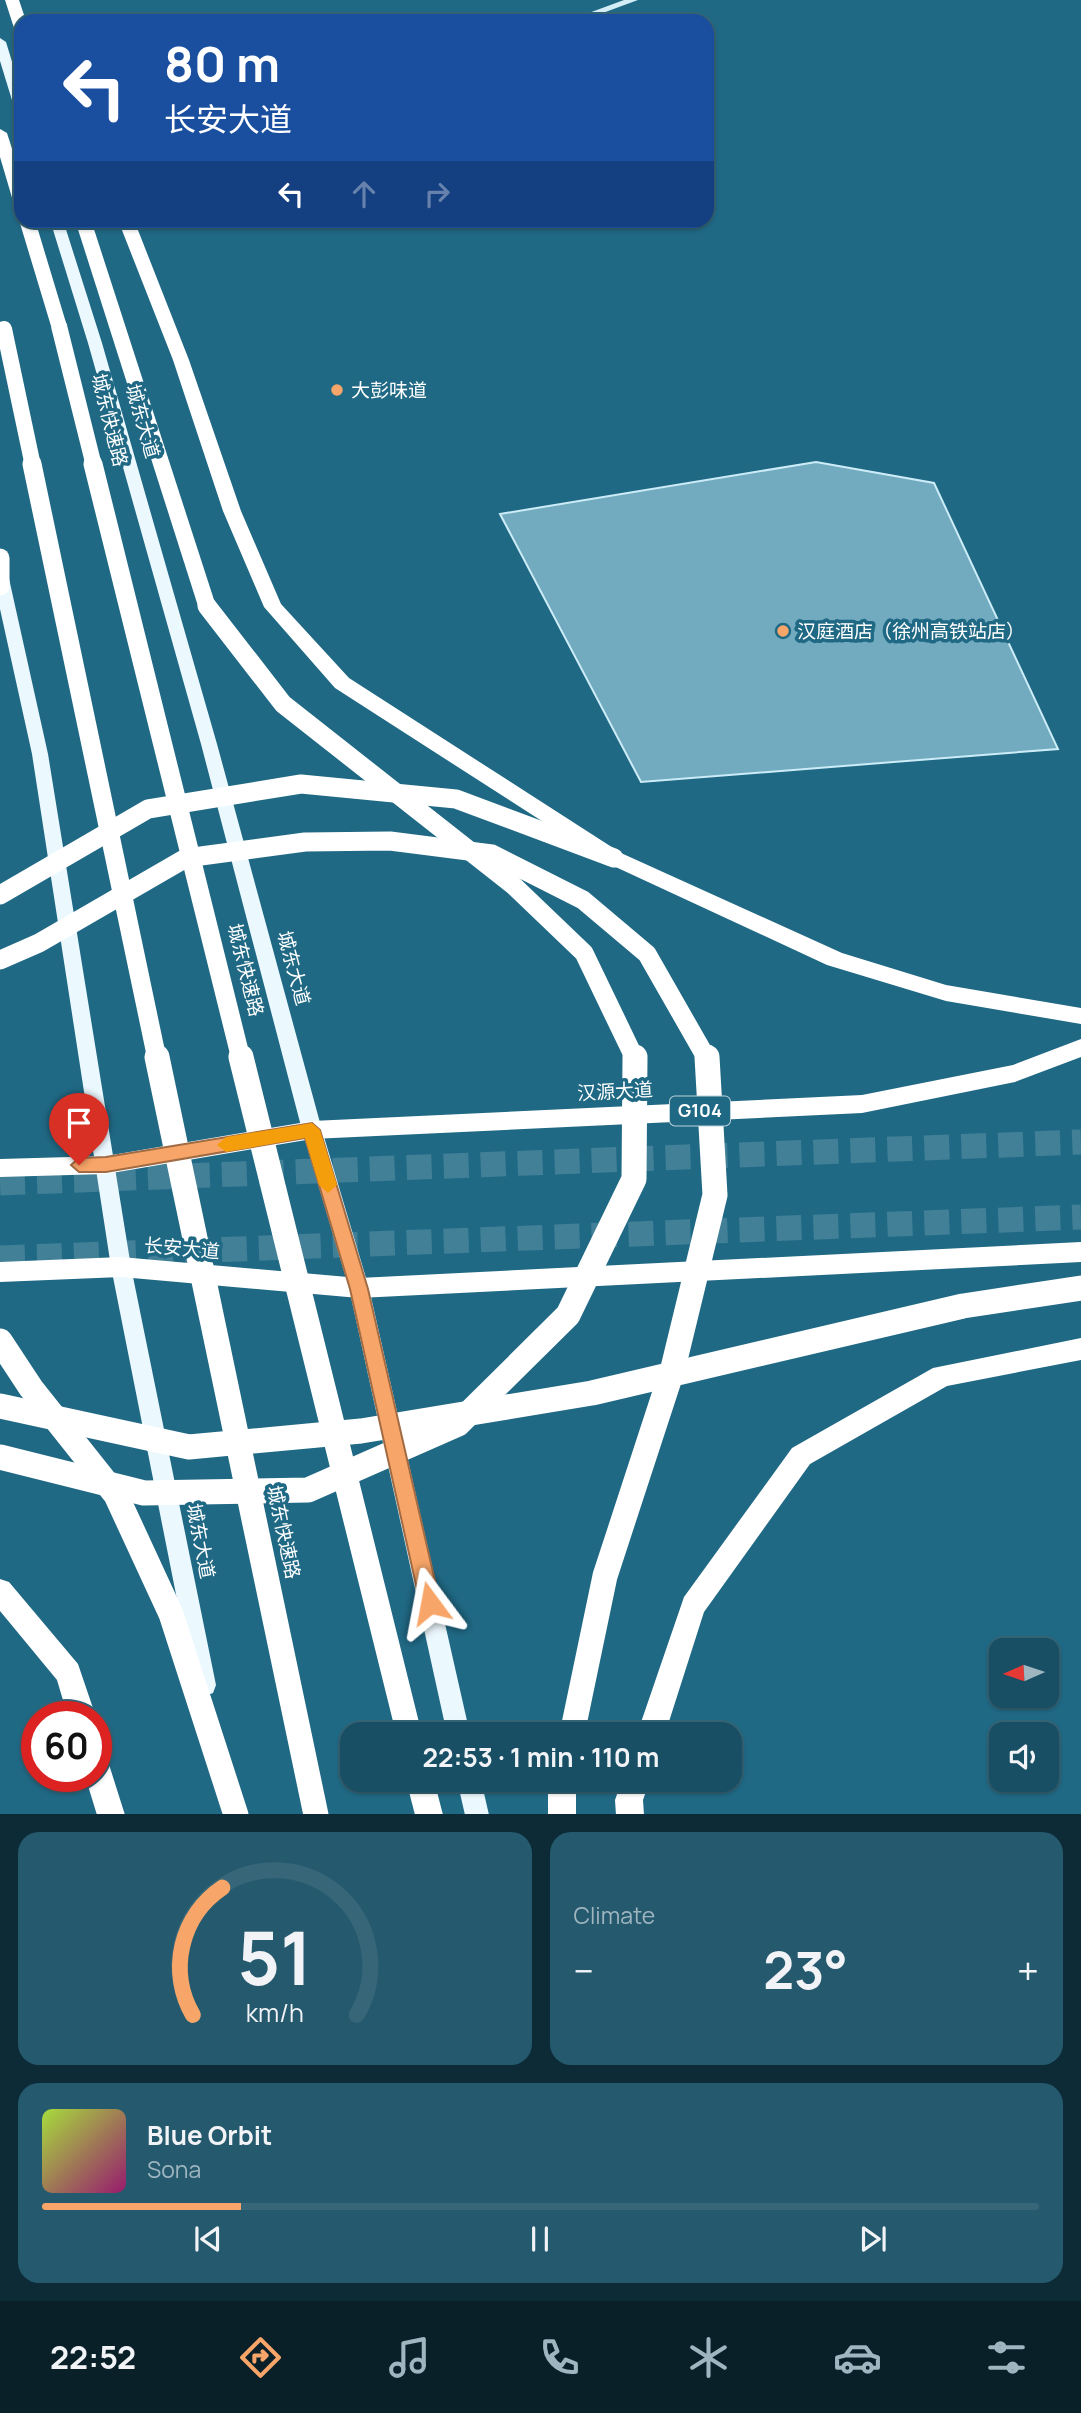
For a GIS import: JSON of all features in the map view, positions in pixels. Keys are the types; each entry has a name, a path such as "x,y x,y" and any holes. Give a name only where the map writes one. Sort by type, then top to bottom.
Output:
{"highway":[{"path":"0,133 14,178"},
{"name":"城东快速路","path":"29,228 59,326 406,1722"},
{"path":"0,1457 144,1493 309,1490 458,1424 568,1315 634,1179 635,1055 584,953 513,885 283,704 207,606 86,228"},
{"path":"129,228 181,360 232,510 273,607 342,683 614,858"},
{"name":"城东快速路","path":"0,316 316,1814"},
{"path":"0,558 0,586"},
{"path":"0,895 148,809 301,784 456,799 614,858 835,960 946,993 1081,1016"},
{"path":"0,960 39,943 186,858 305,842 341,841 390,841 492,854 583,900 647,954 708,1056 715,1195 673,1368 605,1576 575,1722"},
{"name":"汉源大道","path":"312,1130 862,1104 1015,1073 1081,1048"},
{"name":"G104","path":"0,1168 106,1164 312,1130"},
{"path":"359,1289 1081,1252"},
{"name":"长安大道","path":"0,1272 121,1266 359,1289"},
{"path":"0,1406 189,1447 361,1432 592,1393 963,1306 1081,1288"},
{"path":"0,1341 31,1388 116,1495 171,1614 236,1814"},
{"path":"654,1722 693,1606 801,1456 942,1376 1081,1349"},
{"path":"0,1591 68,1673 77,1701"},
{"path":"104,1792 111,1814"},
{"path":"423,1792 429,1814"},
{"path":"562,1792 562,1814"},
{"path":"631,1814 629,1800 632,1792"}],"main road":[{"path":"0,42 14,87"},
{"name":"城东大道","path":"59,228 95,343 209,744 312,1130 359,1289 456,1722"},
{"name":"城东大道","path":"0,574 40,754 121,1266 230,1814"},
{"path":"472,1792 477,1814"}],"street":[{"path":"592,14 633,0"}],"building":[{"name":"汉庭酒店（徐州高铁站店）","path":"816,462 934,483 1058,749 641,782 500,514"}],"tunnel":[{"path":"0,1183 1081,1142"},
{"path":"0,1258 1081,1217"}],"slow traffic":[{"path":"226,1145 312,1130 328,1185"}],"place":[{"name":"大彭味道","path":"337,390"},
{"name":"汉庭酒店（徐州高铁站店）","path":"783,631"}],"route":[{"path":"79,1165 106,1164 312,1130 359,1289 430,1603"}]}
